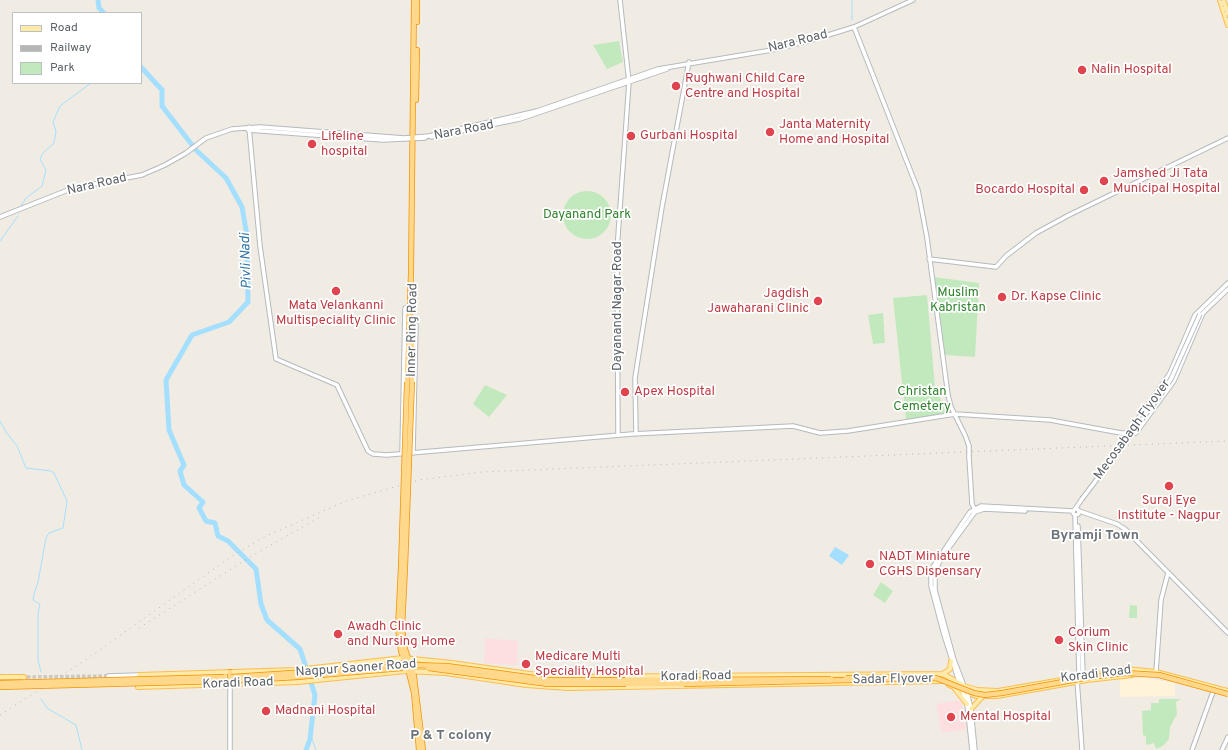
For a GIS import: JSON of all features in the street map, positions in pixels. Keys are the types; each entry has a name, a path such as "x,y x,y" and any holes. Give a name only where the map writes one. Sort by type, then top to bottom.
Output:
{"highway":[{"name":"Inner Ring Road","path":"410,671 405,658 398,628 403,568 412,324 414,0"},
{"name":"Inner Ring Road","path":"410,382 410,306 417,0"},
{"name":"Nagpur Saoner Road","path":"0,688 229,679 412,665 447,666 550,680 671,682"},
{"path":"410,671 414,693 419,750"},
{"path":"410,671 418,698 423,750"},
{"name":"Sadar Flyover","path":"671,682 936,678 974,693 985,695 1126,673 1159,675 1228,693"},
{"name":"Nagpur Saoner Road","path":"0,683 229,679"},
{"name":"Nagpur Saoner Road","path":"626,682 660,684 671,682"}],"main road":[{"path":"1219,0 1228,25"},
{"path":"1224,0 1228,13"},
{"path":"397,658 400,671"},
{"name":"Koradi Road","path":"139,675 138,687 162,686 405,658 455,663 551,677 671,682 807,676 943,674 978,690 998,691 1126,669 1156,672 1228,693"},
{"path":"943,674 950,669 951,661"},
{"path":"455,663 455,674"},
{"path":"329,666 331,677"},
{"name":"Koradi Road","path":"229,679 298,682 331,677 410,671 455,674 547,688 644,688 671,682 679,687 938,681 965,693 982,697 1014,694 1077,682 1121,676 1151,676 1214,689"},
{"path":"139,675 229,679"},
{"path":"807,676 807,685"},
{"path":"0,677 25,677 22,688 0,688"},
{"path":"953,687 967,704"},
{"path":"971,709 982,697"}],"street":[{"name":"Dayanand Nagar Road","path":"618,435 617,250 629,80 620,0"},
{"name":"Nara Road","path":"414,139 544,109 676,65 776,49 854,27 913,0"},
{"path":"1219,0 1228,28"},
{"path":"1224,0 1228,10"},
{"path":"854,27 918,190 948,395 954,414 969,446 975,510"},
{"path":"636,434 635,378 662,209 689,62"},
{"name":"Nara Road","path":"0,217 73,188 142,175 165,165 198,143 232,129 383,140 414,139 518,120 629,80"},
{"path":"248,129 260,246 276,360 337,385 368,451 373,454 390,454 618,435 793,426 820,433 912,422 954,414 1050,420 1136,433 1174,381 1201,312 1228,283"},
{"path":"929,259 996,267 1012,251 1036,233 1069,215 1228,138"},
{"path":"1128,433 1170,373 1191,321 1228,289"},
{"path":"402,453 405,308 410,306"},
{"name":"Mecosabagh Flyover","path":"1076,512 1081,499 1171,379 1201,312"},
{"path":"412,324 416,325 413,452"},
{"path":"975,750 971,709 954,660 931,582 933,567 967,515 981,506 1085,513 1118,524 1125,529 1228,633"},
{"path":"1076,512 1079,676 1077,682 1082,750"},
{"path":"1156,672 1161,600 1168,573"},
{"path":"944,628 951,661 962,684"},
{"path":"108,676 139,675"},
{"path":"229,679 230,750"},
{"path":"1192,750 1214,689"},
{"path":"965,693 972,750"},
{"path":"1222,750 1228,737"}],"shaded area":[{"path":"485,638 518,641 517,665 484,663"},
{"path":"1145,678 1175,683 1175,696 1120,697 1120,679"},
{"name":"Mental Hospital","path":"959,700 962,703 966,730 942,733 936,704"}],"green space":[{"path":"619,41 623,62 607,69 593,45"},
{"name":"Dayanand Park","path":"587,191 596,193 604,198 609,206 611,215 609,224 604,232 596,237 587,239 578,237 570,232 565,224 563,215 565,206 570,198 578,193"},
{"name":"Muslim Kabristan","path":"934,277 979,283 975,357 945,355"},
{"name":"Christan Cemetery","path":"927,295 935,387 947,413 906,420 893,298"},
{"path":"883,313 885,343 873,344 868,315"},
{"path":"485,385 507,395 489,417 473,404"},
{"path":"881,582 893,591 885,603 873,595"},
{"path":"1130,605 1137,606 1137,618 1129,618"},
{"path":"1159,699 1181,699 1176,702 1177,714 1170,727 1169,739 1163,746 1156,749 1154,743 1146,745 1146,736 1143,735 1142,711 1151,710 1151,703 1159,703"}],"water":[{"path":"835,547 849,555 842,565 829,556"}],"waterway":[{"name":"Pivli Nadi","path":"98,0 99,8 103,12"},
{"path":"852,0 852,20"},
{"name":"Pivli Nadi","path":"142,68 162,90 162,106 196,150 226,178 242,207 247,236 248,302 229,322 192,335 166,380 169,430 184,465 180,471 184,485 203,502 199,508 206,521 215,523 218,536 228,541 256,569 261,604 267,620 300,649 315,695 310,739 306,750"},
{"path":"21,206 26,198 42,186 46,170 40,159 43,153 54,143 56,131 53,122 60,106 90,84"},
{"path":"0,241 18,216"},
{"path":"0,421 6,432 17,446 26,468 51,471 54,473 67,501 63,528 49,533 46,538 33,600 40,604 38,614 38,660 41,672"},
{"path":"41,699 47,708 76,725 82,750"},
{"name":"Pivli Nadi","path":"310,734 316,750"}],"tunnel":[{"path":"27,677 108,676"}],"railway":[{"path":"1221,0 1228,21"},
{"path":"0,715 84,661 232,556 264,537 346,501 419,480 482,472 1228,441"},
{"path":"139,628 250,557 320,517"}],"place":[{"name":"Nalin Hospital","path":"1082,70"},
{"name":"Rughwani Child Care Centre and Hospital","path":"676,86"},
{"name":"Janta Maternity Home and Hospital","path":"770,132"},
{"name":"Gurbani Hospital","path":"631,136"},
{"name":"Lifeline hospital","path":"312,144"},
{"name":"Jamshed Ji Tata Municipal Hospital","path":"1104,181"},
{"name":"Bocardo Hospital","path":"1084,190"},
{"name":"Mata Velankanni Multispeciality Clinic","path":"336,291"},
{"name":"Dr. Kapse Clinic","path":"1002,297"},
{"name":"Jagdish Jawaharani Clinic","path":"818,301"},
{"name":"Apex Hospital","path":"625,392"},
{"name":"Suraj Eye Institute - Nagpur","path":"1169,486"},
{"name":"NADT Miniature CGHS Dispensary","path":"870,564"},
{"name":"Awadh Clinic and Nursing Home","path":"338,634"},
{"name":"Corium Skin Clinic","path":"1059,640"},
{"name":"Medicare Multi Speciality Hospital","path":"526,664"},
{"name":"Madnani Hospital","path":"266,711"},
{"name":"Mental Hospital","path":"951,717"}],"district":[{"name":"Byramji Town","path":"1095,536"},
{"name":"P & T colony","path":"451,736"}]}
